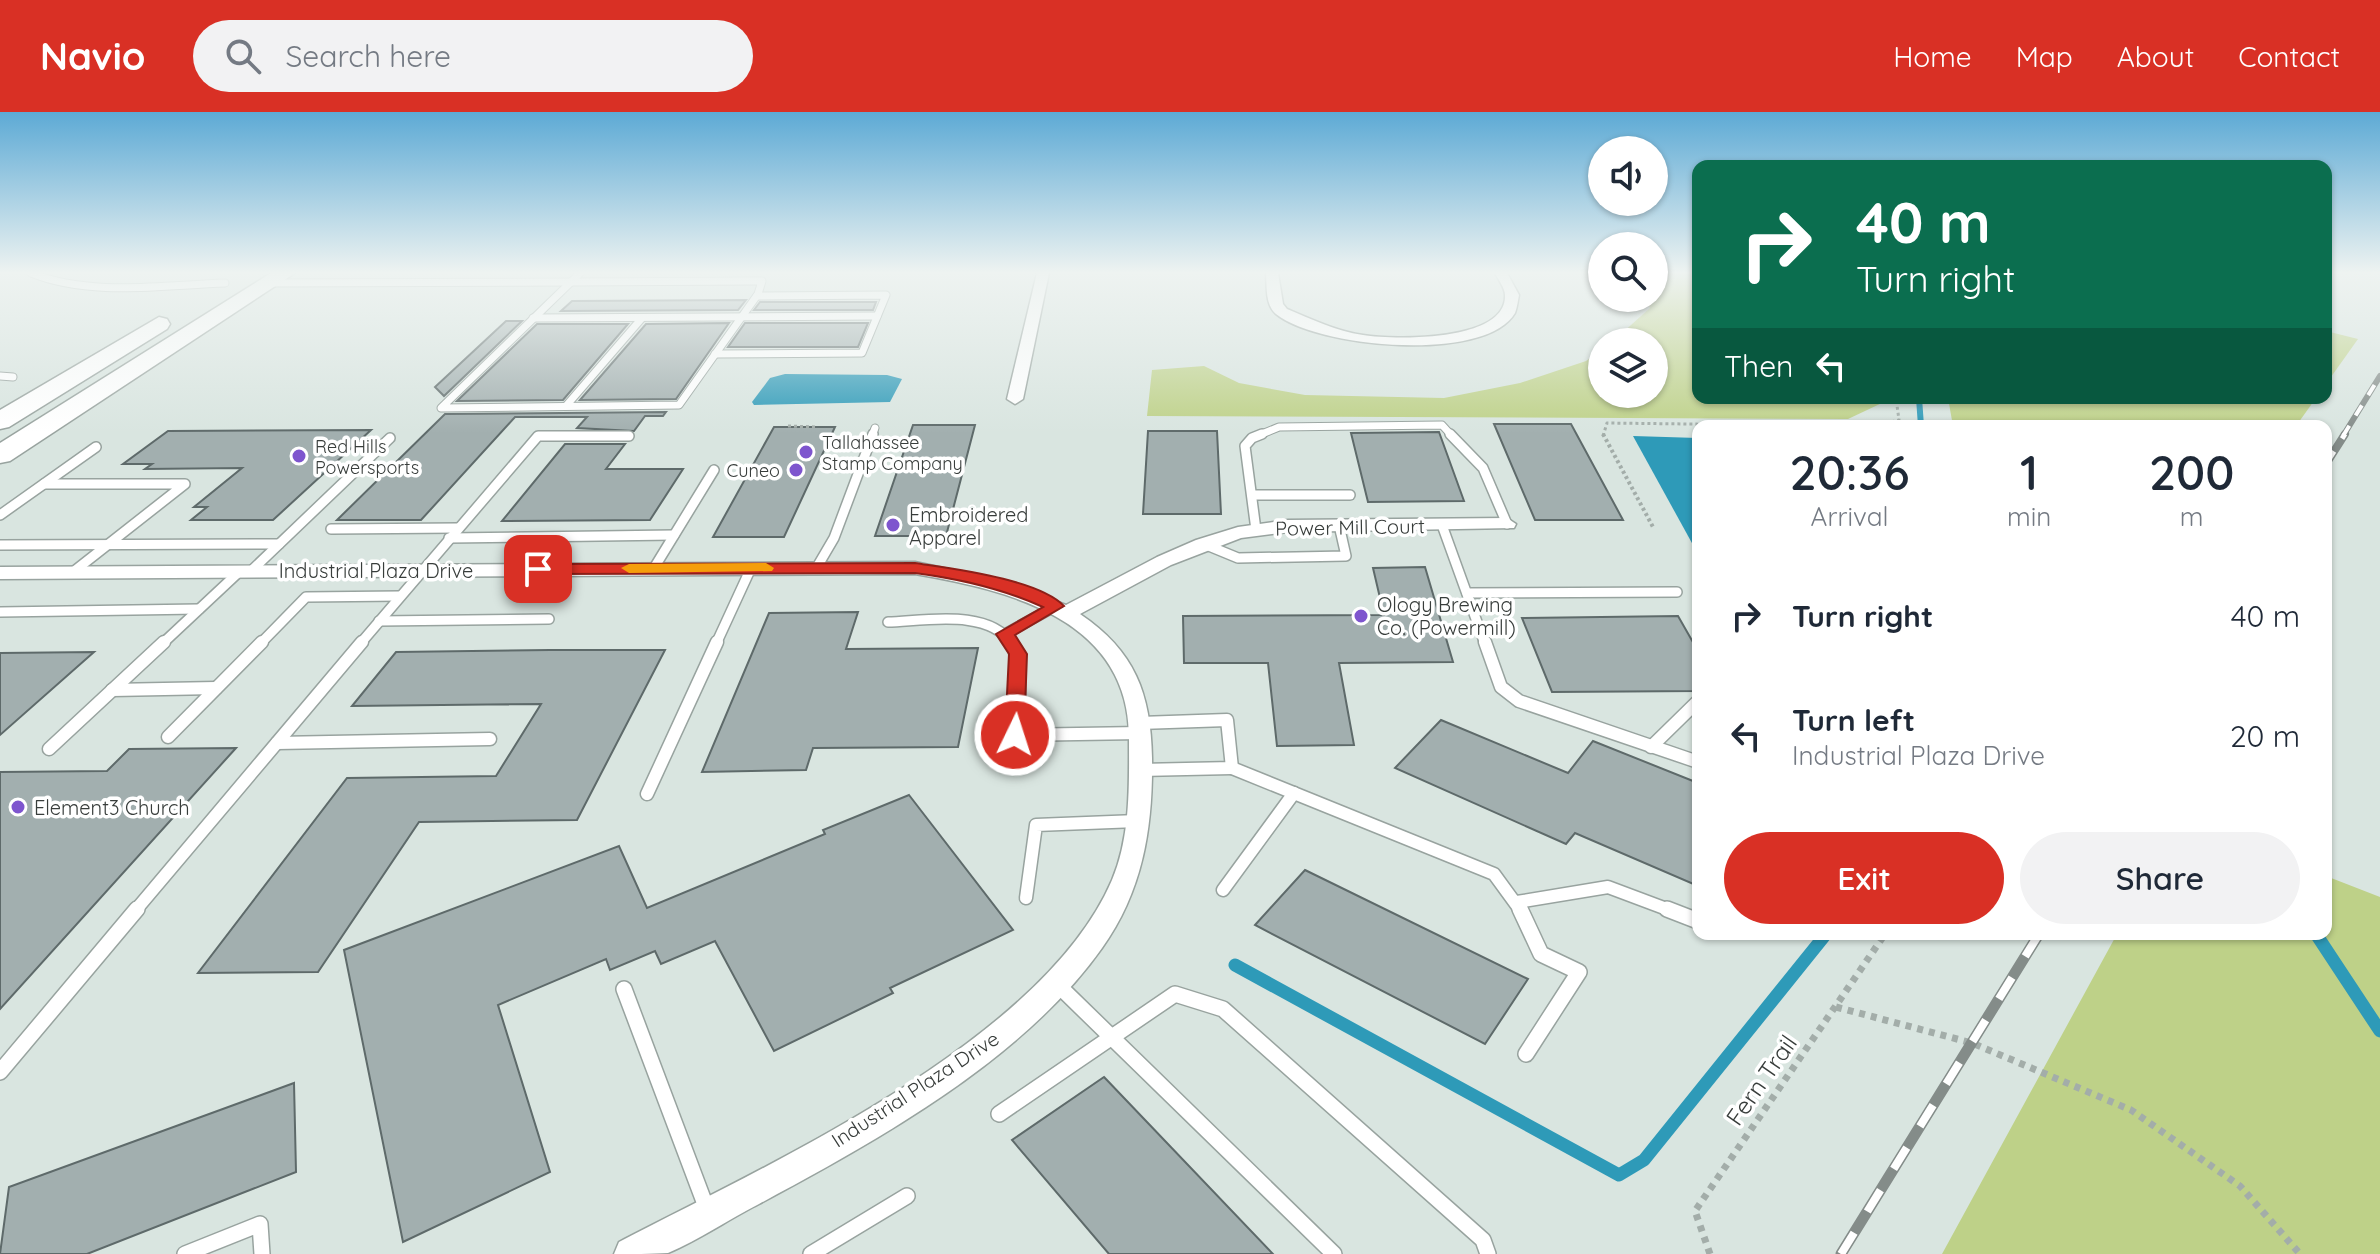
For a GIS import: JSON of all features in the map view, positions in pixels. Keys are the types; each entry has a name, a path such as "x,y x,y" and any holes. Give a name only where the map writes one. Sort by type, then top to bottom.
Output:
{"main road":[{"path":"0,421 154,326"},
{"path":"0,455 201,326"}],"street":[{"path":"1015,399 1031,326"},
{"path":"1324,326 1361,339 1408,343 1441,341 1485,326"},
{"name":"Power Mill Court","path":"1061,610 1203,544 1256,530 1288,526 1507,524"},
{"name":"Industrial Plaza Drive","path":"0,573 915,568 972,576 1018,589 1061,610 1108,649 1124,673 1140,728 1137,821 1129,865 1116,900 1083,953 1028,1012 982,1049 866,1125 631,1254"}],"lane":[{"path":"525,326 441,408 679,405 735,326"},
{"path":"566,406 635,326"},
{"path":"715,354 862,353 873,326"},
{"path":"0,376 13,377"},
{"path":"1256,530 1245,446 1262,433 1279,427 1311,425 1442,425 1483,468 1507,524"},
{"path":"817,567 834,538 875,428"},
{"path":"0,1072 538,436 629,436"},
{"path":"49,749 199,609 279,544 390,438"},
{"path":"0,515 96,447"},
{"path":"654,568 714,470"},
{"path":"44,484 185,484 73,572"},
{"path":"1252,495 1350,495"},
{"path":"1203,544 1238,558 1346,556 1339,525"},
{"path":"1442,525 1501,687 1519,701 1692,760"},
{"path":"331,529 458,528"},
{"path":"449,538 674,535"},
{"path":"0,545 279,544"},
{"path":"647,794 751,568"},
{"path":"1467,593 1677,592"},
{"path":"168,737 306,597 400,596"},
{"path":"0,612 199,609"},
{"path":"1005,634 1061,610"},
{"path":"379,621 549,619"},
{"path":"888,622 977,622 994,626 1005,634 1018,654 1015,735 1227,720 1232,768"},
{"path":"112,690 216,688"},
{"path":"1651,747 1692,707"},
{"path":"277,743 490,739"},
{"path":"1139,770 1232,768 1494,874 1517,902 1541,954 1579,972 1526,1054"},
{"path":"1223,890 1294,793"},
{"path":"1026,898 1036,825 1137,821"},
{"path":"1517,902 1608,887 1692,919"},
{"path":"1055,983 1334,1254"},
{"path":"624,989 708,1212"},
{"path":"999,1114 1175,994 1223,1009 1483,1240 1488,1254"},
{"path":"811,1254 907,1196"},
{"path":"185,1254 260,1224 262,1254"}],"path":[{"path":"1653,527 1603,435 1607,423 1692,424"},
{"path":"788,426 817,427"},
{"name":"Fern Trail","path":"1710,1254 1695,1211 1881,940"},
{"path":"1836,1007 1972,1043 2131,1110 2240,1186 2300,1254"}],"green space":[{"path":"1692,326 1692,404 1880,404 1848,419 1147,416 1152,370 1204,366 1239,383 1305,395 1444,398 1520,383 1588,360 1588,408 1668,408 1668,328 1628,328"},
{"path":"2332,332 2358,339 2332,376"},
{"path":"1949,404 2312,404 2300,420 1952,420"},
{"path":"2332,878 2380,897 2380,1254 1942,1254 2114,940 2332,940"}],"water":[{"path":"785,374 887,375 902,379 890,402 754,405 752,402 770,378"},
{"path":"1633,436 1692,438 1692,543"}],"building":[{"path":"500,326 516,326 444,396 435,387"},
{"path":"535,326 626,326 563,400 457,401"},
{"path":"644,326 727,326 676,399 580,400"},
{"path":"743,326 867,326 858,347 728,347"},
{"path":"666,412 663,416 645,416 634,431 577,428 587,417 515,417 421,520 337,520 445,414"},
{"path":"1494,424 1571,424 1623,520 1535,520"},
{"path":"913,425 975,425 946,536 875,536"},
{"path":"774,427 835,427 784,537 713,537"},
{"path":"371,430 273,520 191,520 207,507 194,507 242,468 145,469 152,464 123,464 168,431"},
{"path":"1148,431 1217,431 1221,514 1143,514"},
{"path":"1439,432 1464,501 1368,502 1351,433"},
{"path":"565,444 625,444 606,469 683,469 650,520 502,521"},
{"name":"Ology Brewing Co. (Powermill)","path":"1425,567 1453,662 1339,663 1354,745 1277,746 1268,663 1184,663 1183,616 1384,615 1373,568"},
{"path":"858,612 846,649 978,648 958,747 813,748 806,770 702,772 769,613"},
{"path":"1678,616 1692,640 1692,691 1552,692 1522,618"},
{"path":"665,650 577,820 419,822 318,972 198,973 347,778 496,776 541,704 352,706 396,652"},
{"path":"94,652 0,735 0,653"},
{"path":"1441,720 1568,773 1593,741 1692,781 1692,883 1575,833 1566,844 1395,768"},
{"path":"236,748 0,1009 0,772 107,771 129,749"},
{"path":"909,795 1013,930 890,988 893,993 774,1051 715,941 661,964 655,951 610,970 606,959 498,1005 550,1172 403,1242 344,950 619,846 647,908 825,834 823,830"},
{"path":"1305,870 1528,979 1485,1044 1255,925"},
{"path":"1104,1077 1273,1254 1109,1254 1012,1140"},
{"path":"294,1083 296,1172 87,1254 0,1254 9,1187"}],"waterway":[{"path":"1919,404 1921,420"},
{"path":"1235,965 1619,1175 1644,1160 1821,940"},
{"path":"2320,940 2380,1031"}],"railway":[{"path":"2343,436 2380,376"},
{"path":"2332,455 2345,434"},
{"path":"1841,1254 2035,940"}],"slow traffic":[{"path":"629,568 766,568"}],"place":[{"name":"Tallahassee Stamp Company","path":"806,452"},
{"name":"Red Hills Powersports","path":"299,456"},
{"name":"Cuneo","path":"796,470"},
{"name":"Embroidered Apparel","path":"893,525"},
{"name":"Ology Brewing Co. (Powermill)","path":"1361,616"},
{"name":"Element3 Church","path":"18,807"}],"route":[{"path":"538,569 915,568 972,576 1018,589 1056,606 1005,634 1010,637 1018,654 1015,735"}]}
